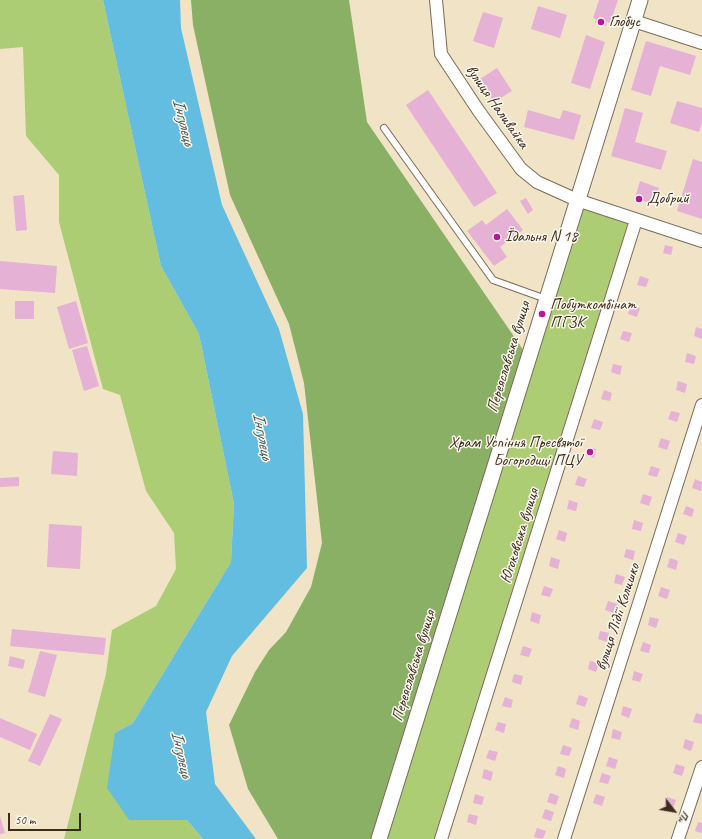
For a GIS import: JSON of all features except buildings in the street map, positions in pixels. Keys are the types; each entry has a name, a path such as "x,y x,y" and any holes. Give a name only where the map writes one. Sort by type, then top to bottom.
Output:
{"street":[{"name":"вулиця Наливайка","path":"436,0 441,54 478,110 520,169 537,182 577,200 702,241"},
{"name":"Переяславська вулиця","path":"379,839 640,0"},
{"path":"634,21 702,43"},
{"name":"Югоковська вулиця","path":"441,839 636,220"},
{"name":"вулиця Лідії Колишко","path":"564,839 702,405"},
{"path":"678,839 702,767"}],"lane":[{"path":"384,128 493,280 546,299"}],"green space":[{"path":"0,0 103,0 161,266 199,334 234,504 231,562 133,723 115,733 129,820 187,820 203,839 64,839 106,674 112,630 156,606 176,569 174,533 146,491 120,395 103,389 59,222 59,175 26,136 23,47 0,49"},
{"path":"191,0 349,0 367,122 528,357 379,839 278,839 248,789 229,725 255,672 269,650 286,632 311,587 322,543 304,383 289,324 230,195 193,25"},
{"path":"577,200 636,220 440,839 379,839"}],"water":[{"name":"Інгулець","path":"103,0 180,0 181,28 222,205 279,329 303,414 307,568 232,656 206,712 215,784 256,839 203,839 187,820 129,820 107,788 115,733 133,723 231,562 234,504 199,334 161,266"}],"place":[{"name":"Глобус","path":"601,22"},
{"name":"Добрий","path":"639,199"},
{"name":"Їдальня N 18","path":"497,237"},
{"name":"Побуткомбінат ПГЗК","path":"542,314"},
{"name":"Храм Успіння Пресвятої Богородиці ПЦУ","path":"590,452"}]}
